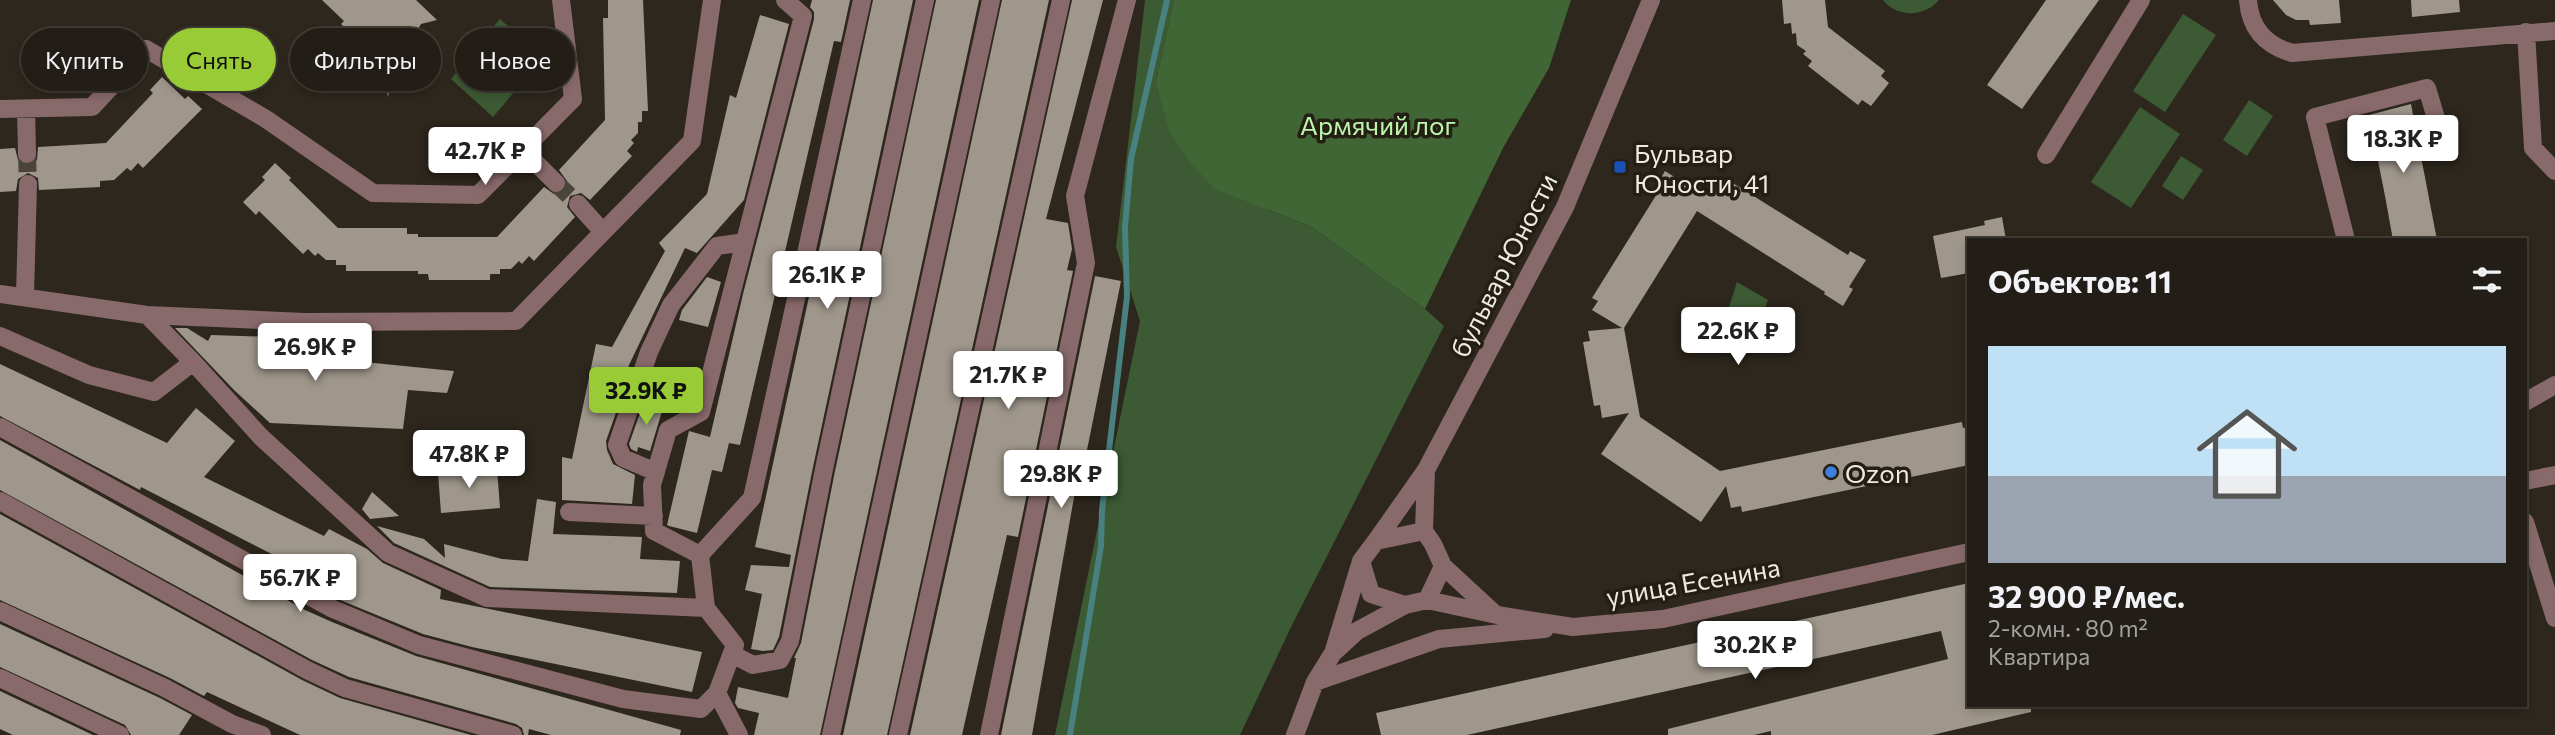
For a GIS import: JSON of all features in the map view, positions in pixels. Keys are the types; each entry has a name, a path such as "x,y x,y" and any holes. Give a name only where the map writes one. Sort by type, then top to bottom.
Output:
{"street":[{"path":"0,108 92,107 146,49 266,119 373,193 478,195 573,99 561,0"},
{"path":"0,294 148,315 304,322 516,321 692,141 712,0"},
{"path":"700,555 654,531 652,485 668,430 701,412 803,16 785,0"},
{"path":"0,427 333,609 419,645 622,699 701,709 717,693 735,645 706,608 700,555 752,498 862,0"},
{"path":"732,654 753,665 780,660 790,641 824,469 925,0"},
{"path":"831,735 991,0"},
{"path":"898,735 1061,0"},
{"path":"989,735 1086,263 1075,197 1127,0"},
{"name":"бульвар Юности","path":"1376,541 1426,470 1565,207 1651,0"},
{"path":"2046,155 2141,0"},
{"path":"2248,0 2249,15 2255,29 2276,48 2292,53 2555,31"},
{"path":"2526,32 2533,148 2555,171"},
{"path":"2345,238 2315,117 2427,88 2446,152"},
{"path":"26,109 27,154"},
{"path":"523,150 556,183"},
{"path":"25,296 28,184"},
{"path":"578,204 603,232"},
{"path":"656,472 623,458 617,445 649,352 671,305 717,246 745,242"},
{"path":"148,315 261,437 388,553 487,598 706,608"},
{"path":"0,336 89,375 154,392 193,362"},
{"path":"2527,401 2555,385"},
{"path":"1426,470 1424,531 1443,566 1497,615"},
{"path":"2527,481 2555,475"},
{"path":"0,502 307,670 345,688 513,735"},
{"path":"569,512 653,516"},
{"path":"2527,528 2555,618"},
{"path":"1295,735 1315,682 1333,653 1361,561 1376,541 1424,531"},
{"name":"улица Есенина","path":"1427,600 1573,627 1663,619 1967,552"},
{"path":"1361,561 1371,594 1405,605"},
{"path":"1333,653 1357,631 1405,605 1427,600 1443,566"},
{"path":"0,611 165,688 232,724 262,735"},
{"path":"1315,682 1438,639 1573,627"},
{"path":"0,678 120,735"},
{"path":"717,693 739,735"},
{"path":"216,735 232,724"}],"green space":[{"path":"1145,0 1174,0 1156,81 1268,210 1312,227 1425,309 1444,326 1292,625 1240,735 1055,735 1140,321 1116,247"},
{"name":"Армячий лог","path":"1174,0 1571,0 1549,68 1503,148 1425,309 1312,227 1215,189 1192,165 1169,131 1156,81"},
{"path":"1883,0 1939,0 1926,10 1911,13 1896,10"},
{"path":"2183,14 2216,35 2165,112 2133,91"},
{"path":"500,19 510,28 493,28"},
{"path":"464,91 515,91 493,117"},
{"path":"2249,100 2273,116 2247,156 2223,140"},
{"path":"2140,107 2180,134 2131,208 2091,182"},
{"path":"2181,156 2203,170 2183,200 2162,186"},
{"path":"1737,282 1768,300 1750,345 1722,329"}],"building":[{"path":"322,0 416,0 437,20 421,24 419,28 345,28 341,24 344,21"},
{"path":"608,0 643,0 648,111 642,111 638,133 631,140 634,143 627,151 632,156 590,200 581,193 570,196 567,207 575,217 534,261 529,256 522,264 519,261 511,269 500,269 500,274 490,274 490,280 429,280 428,274 418,274 418,271 346,271 346,265 336,265 336,260 326,260 318,253 315,256 308,249 303,254 259,211 256,215 243,202 265,180 262,177 275,163 338,228 407,228 407,234 418,234 418,237 497,237 544,187 554,194 564,191 567,181 559,170 605,120 603,18 608,18"},
{"path":"812,0 850,0 841,42 834,41 740,445 729,443 722,472 712,470 697,533 667,525 689,431 710,437 743,294 814,19 814,12 810,7"},
{"path":"873,0 913,0 779,637 773,650 751,649 762,594 745,590 751,565 789,567 791,555 755,547"},
{"path":"936,0 979,0 820,735 754,735 759,713 738,708 735,703 738,687 788,698 794,658 801,643"},
{"path":"1002,0 1049,0 887,735 843,735"},
{"path":"1072,0 1103,0 1046,219 1068,223 1072,249 1067,270 1073,271 1018,537 1007,535 962,735 910,735"},
{"path":"1782,0 1825,0 1828,27 1885,71 1881,76 1889,83 1871,106 1862,100 1858,105 1808,66 1812,61 1803,54 1806,51 1797,45 1796,33 1792,34 1791,23 1784,24"},
{"path":"2046,0 2099,0 2022,109 1987,85"},
{"path":"2273,0 2339,0 2341,23 2310,25 2309,20 2296,20 2286,15"},
{"path":"2411,0 2459,0 2460,12 2412,17"},
{"path":"760,15 789,24 744,200 697,253 685,248 629,365 623,393 606,441 613,464 635,475 632,504 562,500 562,457 572,459 596,344 612,347 665,251 659,243 707,194 730,95 736,98"},
{"path":"162,77 162,91 177,91 185,99 188,96 202,109 143,168 138,163 131,171 127,168 114,180 100,181 100,187 39,190 38,178 28,173 18,179 16,191 0,192 0,149 15,148 18,160 28,165 37,160 38,147 106,143 153,93 150,90"},
{"path":"2411,104 2437,238 2393,238 2369,115"},
{"path":"1665,171 1692,188 1694,184 1710,194 1718,182 1727,187 1731,182 1848,255 1850,251 1866,260 1849,287 1853,289 1843,306 1697,211 1624,328 1640,417 1720,471 1962,422 1963,428 1967,427 1967,465 1742,512 1741,506 1731,508 1726,486 1701,522 1601,454 1629,413 1602,418 1600,405 1594,406 1583,342 1590,341 1588,331 1622,328 1592,310 1598,301 1592,298 1660,189 1656,187"},
{"path":"2002,217 2006,238 1967,238 1967,273 1941,278 1933,236 1985,225 1984,221"},
{"path":"1095,276 1121,281 1083,470 1079,469 1032,735 1001,735"},
{"path":"707,277 721,282 708,327 679,320 682,310"},
{"path":"175,328 187,328 208,341 211,335 276,337 274,353 454,371 447,393 408,390 403,429 270,423 234,390"},
{"path":"0,364 167,443 196,408 235,441 204,477 324,536 329,529 367,549 383,563 441,590 440,599 702,652 692,692 472,647 423,634 340,600 344,591 141,487 140,490 0,416"},
{"path":"644,402 663,408 650,451 638,447 637,452 631,449 629,444"},
{"path":"0,440 305,610 332,622 416,656 681,730 680,735 551,735 529,729 528,735 524,735 522,728 516,724 349,677 312,660 0,490"},
{"path":"497,468 500,508 441,513 438,473"},
{"path":"372,492 399,516 370,519 362,509"},
{"path":"537,499 556,502 553,534 642,537 640,559 680,561 677,593 490,587 394,543 377,526 424,539 445,558 444,544 502,559 528,561"},
{"path":"0,514 302,680 340,698 471,735 300,735 207,692 204,696 0,600"},
{"path":"1967,583 1967,707 2031,707 2031,712 1932,735 1771,735 1771,731 1754,735 1668,735 1668,729 1948,659 1941,631 1467,735 1381,735 1376,713"},
{"path":"0,624 192,715 179,735 131,735 125,725 0,667"},
{"path":"0,691 93,735 13,735 0,729"}],"waterway":[{"path":"1070,735 1101,546 1102,510 1127,297 1125,227 1131,159 1167,0"}],"tunnel":[{"path":"27,154 28,184"},
{"path":"556,183 578,204"}],"place":[{"name":"Бульвар Юности, 41","path":"1620,167"},
{"name":"Ozon","path":"1831,472"}]}
